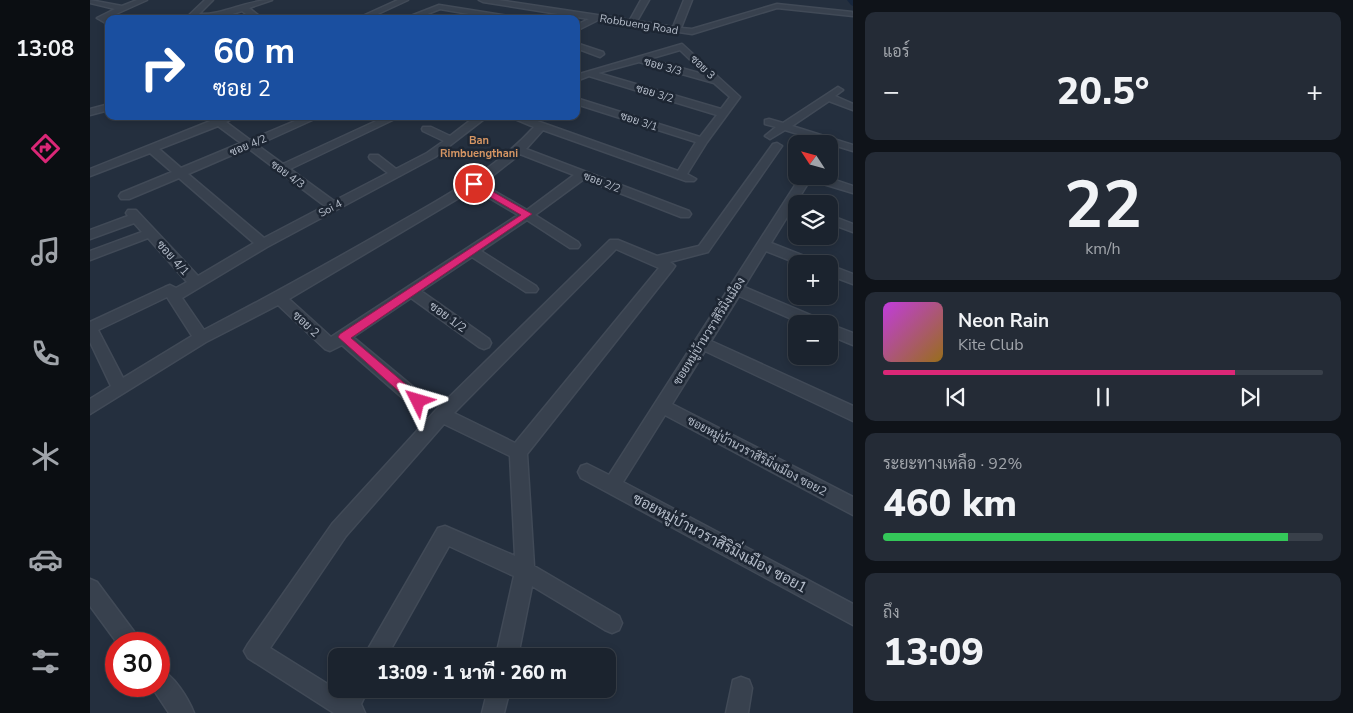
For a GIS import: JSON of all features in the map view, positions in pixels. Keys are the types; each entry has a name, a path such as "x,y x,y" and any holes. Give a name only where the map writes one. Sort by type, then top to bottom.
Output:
{"street":[{"path":"108,15 143,0"},
{"path":"193,15 208,0"},
{"path":"220,15 268,0"},
{"path":"369,15 404,0"},
{"name":"Robbueng Road","path":"483,0 692,32 777,6 851,12"},
{"path":"632,23 645,0"},
{"path":"676,30 688,0"},
{"path":"92,2 123,9"},
{"path":"418,15 439,7 490,15"},
{"path":"243,8 253,15"},
{"path":"580,28 597,17"},
{"path":"580,46 600,54"},
{"name":"ซอย 3","path":"541,126 686,178 702,142 735,97 682,47 580,76"},
{"name":"ซอย 3/3","path":"638,59 717,81"},
{"name":"ซอย 3/2","path":"588,73 722,113"},
{"path":"655,261 703,249 784,127 838,90"},
{"path":"828,97 853,107"},
{"name":"ซอย 3/1","path":"580,102 702,142"},
{"path":"90,112 105,108"},
{"path":"90,173 224,120"},
{"name":"ซอย 4/2","path":"125,196 306,120"},
{"path":"282,169 387,120"},
{"name":"Soi 4","path":"174,296 263,244 430,155 478,120"},
{"path":"90,407 201,338 279,298 474,184 519,150 541,126 525,120"},
{"name":"ซอย 4/3","path":"219,122 334,207"},
{"path":"769,122 853,148"},
{"path":"428,129 451,140"},
{"path":"152,148 263,244"},
{"name":"ซอย 2/2","path":"519,150 686,214"},
{"path":"374,158 396,174"},
{"name":"ซอย 2","path":"279,298 330,346 527,214 583,174"},
{"path":"474,184 527,214 574,245"},
{"path":"837,185 853,190"},
{"name":"ซอยหมู่บ้านวราสิริมิ่งเมือง","path":"612,485 764,245 788,213"},
{"name":"ซอย 4/1","path":"90,235 134,215 196,283"},
{"path":"838,222 853,228"},
{"name":"ซอย 4/1","path":"90,256 150,233"},
{"path":"350,710 255,651 339,530 442,415 614,243 668,266 518,452 525,571 509,648"},
{"path":"764,245 789,255"},
{"path":"471,250 531,289"},
{"path":"838,273 853,279"},
{"path":"736,289 796,315"},
{"path":"120,387 90,328 170,290 201,338"},
{"name":"ซอย 1/2","path":"411,291 484,343"},
{"path":"838,333 853,339"},
{"path":"344,337 418,401"},
{"path":"702,343 853,414"},
{"name":"ซอยหมู่บ้านวราสิริมิ่งเมือง ซอย2","path":"662,406 853,506"},
{"path":"442,415 518,452"},
{"name":"ซอยหมู่บ้านวราสิริมิ่งเมือง ซอย1","path":"587,472 853,615"},
{"path":"380,648 445,535 525,571 612,623"},
{"path":"90,589 122,632"},
{"path":"737,713 741,688"},
{"path":"170,695 183,713"},
{"path":"493,713 497,698"}],"waterway":[{"path":"850,0 853,4"}],"district":[{"name":"Ban Rimbuengthani","path":"479,146"}],"route":[{"path":"418,401 344,337 527,214 474,184"}]}
